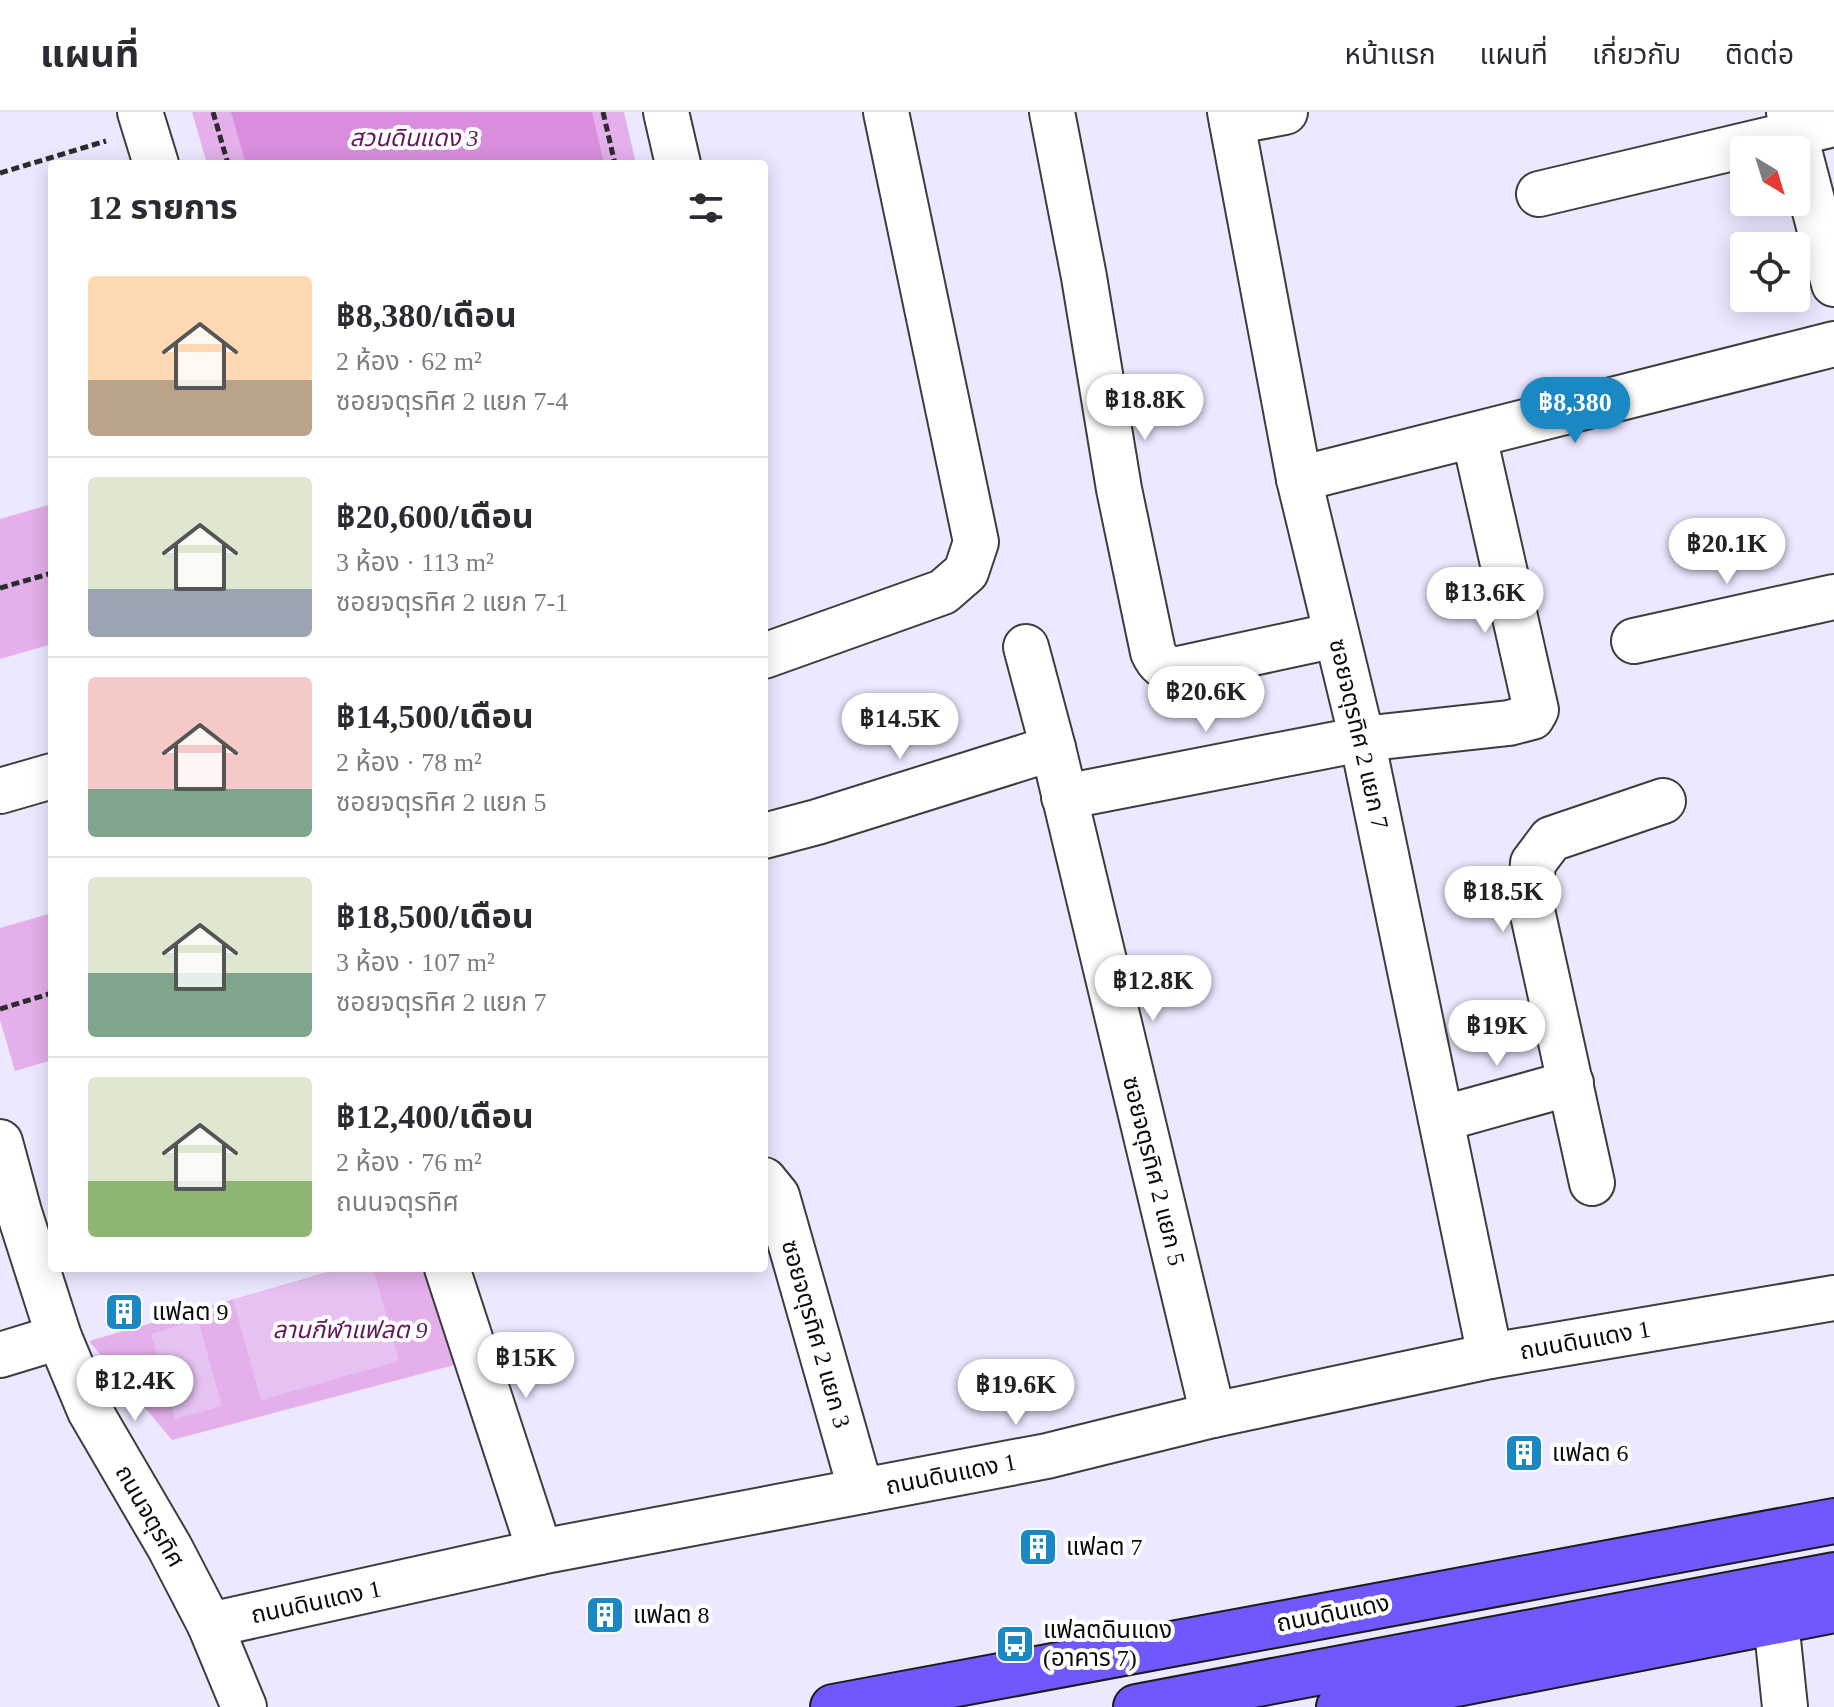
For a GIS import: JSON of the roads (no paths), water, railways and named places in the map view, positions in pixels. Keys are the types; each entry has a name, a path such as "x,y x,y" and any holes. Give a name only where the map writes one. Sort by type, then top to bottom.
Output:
{"main road":[{"name":"ถนนดินแดง","path":"833,1707 1834,1521"},
{"path":"1136,1707 1834,1575"},
{"path":"1339,1707 1834,1610"}],"street":[{"path":"666,112 677,160"},
{"path":"768,655 943,592 966,572 976,542 886,112"},
{"path":"1052,112 1084,277 1119,489 1156,659 1174,670 1336,635"},
{"path":"1231,117 1285,112"},
{"name":"ซอยจตุรทิศ 2 แยก 7","path":"1231,117 1299,479 1362,739 1490,1356"},
{"path":"1539,194 1806,123 1834,284"},
{"path":"1299,479 1834,344"},
{"path":"1064,797 1362,739 1509,723 1532,717 1536,710 1474,436"},
{"path":"1634,641 1834,597"},
{"name":"ซอยจตุรทิศ 2 แยก 5","path":"1026,647 1213,1415"},
{"path":"768,835 1053,748"},
{"path":"0,791 48,777"},
{"path":"1592,1183 1530,901 1533,863 1551,839 1663,801"},
{"path":"1441,1119 1571,1083"},
{"name":"ถนนจตุรทิศ","path":"0,1142 59,1337 90,1411 170,1548 210,1625 244,1707"},
{"name":"ซอยจตุรทิศ 2 แยก 3","path":"768,1185 777,1196 861,1491"},
{"path":"448,1272 540,1552"},
{"name":"ถนนดินแดง 1","path":"210,1625 540,1552 1047,1456 1213,1415 1490,1356 1834,1298"},
{"path":"0,1355 59,1337"},
{"path":"1776,1621 1785,1707"}],"place":[{"name":"แฟลต 9","path":"124,1312"},
{"name":"แฟลต 6","path":"1524,1453"},
{"name":"แฟลต 7","path":"1038,1547"},
{"name":"แฟลต 8","path":"605,1615"},
{"name":"แฟลตดินแดง (อาคาร 7)","path":"1015,1644"}],"park label":[{"name":"สวนดินแดง 3","path":"414,138"},
{"name":"ลานกีฬาแฟลต 9","path":"350,1330"}]}
